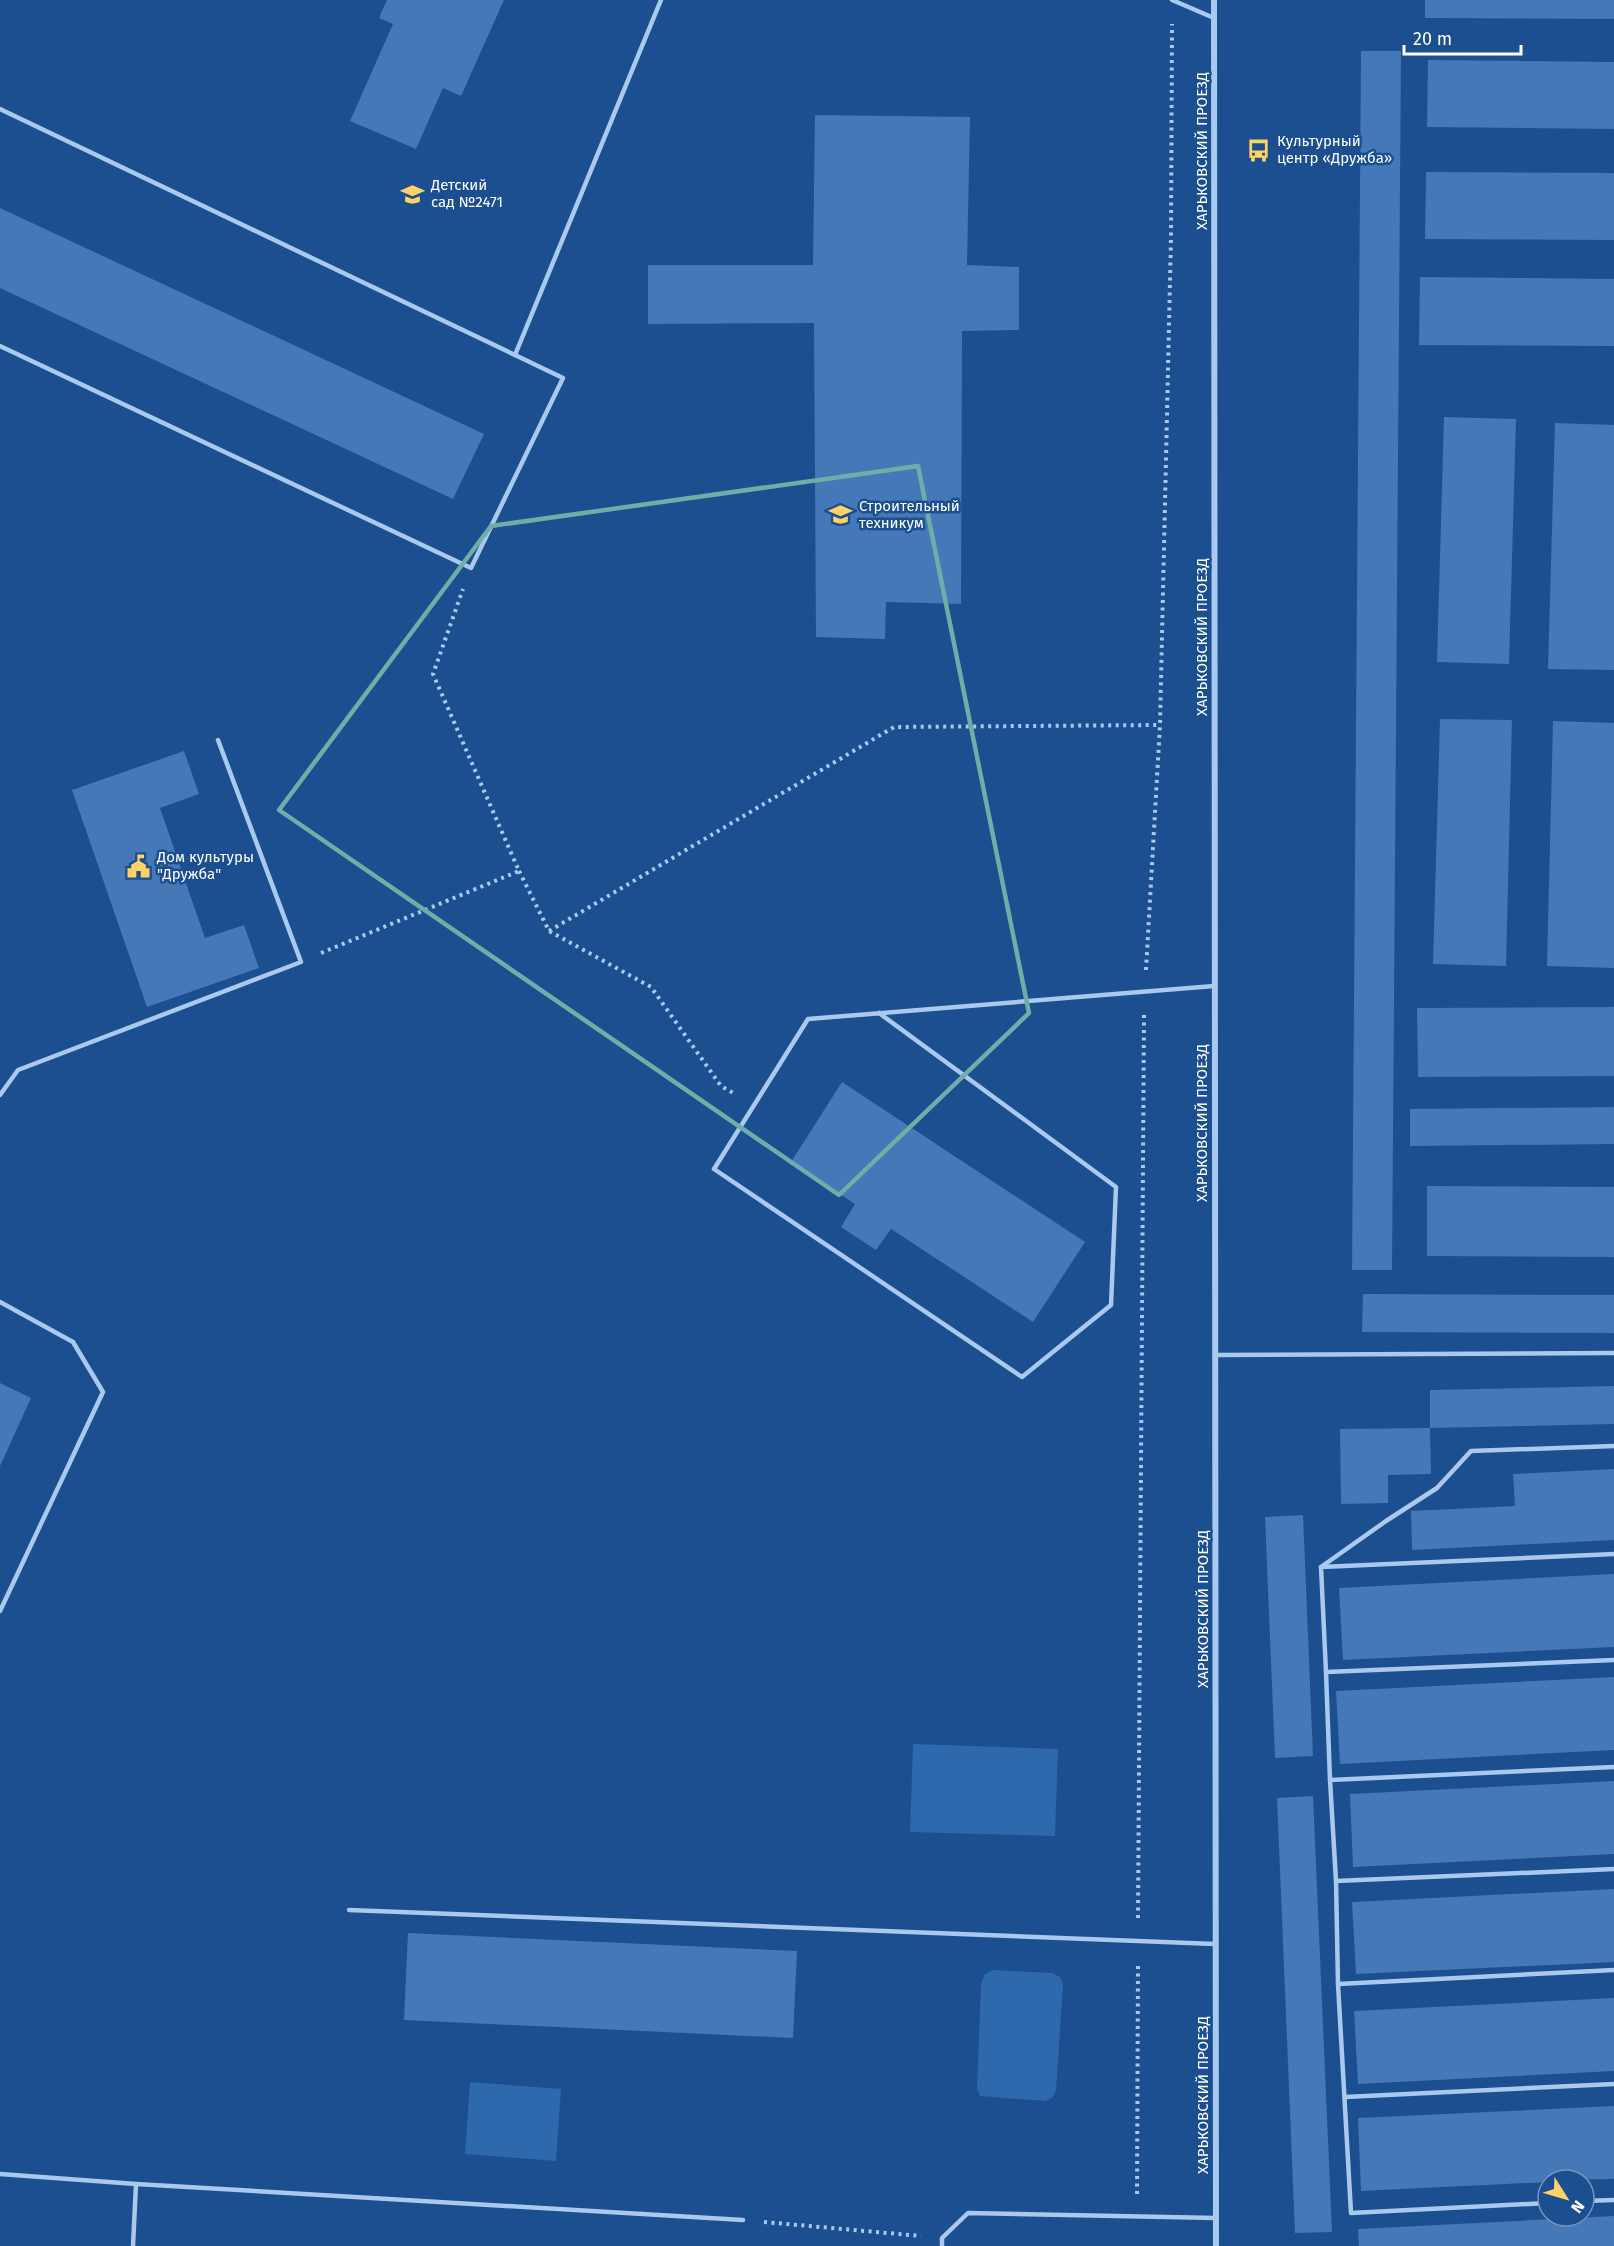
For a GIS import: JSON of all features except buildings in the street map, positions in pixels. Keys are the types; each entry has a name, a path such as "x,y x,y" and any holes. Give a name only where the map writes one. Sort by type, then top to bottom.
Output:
{"street":[{"name":"ХАРЬКОВСКИЙ ПРОЕЗД","path":"1214,0 1216,2246"}],"lane":[{"path":"515,355 662,0"},
{"path":"1172,0 1214,18"},
{"path":"0,109 563,378 471,568 0,346"},
{"path":"0,1095 18,1070 301,962 218,740"},
{"path":"879,1013 1116,1187 1111,1305 1022,1377 714,1169 808,1019 879,1013 1144,992 1214,986"},
{"path":"0,1302 73,1342 103,1392 0,1611"},
{"path":"1215,1355 1614,1353"},
{"path":"1321,1568 1437,1488 1471,1451 1614,1446"},
{"path":"1321,1568 1614,1554"},
{"path":"1321,1568 1336,1881 1338,1984 1351,2213 1536,2204"},
{"path":"1326,1672 1614,1660"},
{"path":"1330,1780 1614,1767"},
{"path":"1336,1881 1614,1869"},
{"path":"349,1910 1215,1944"},
{"path":"1338,1984 1614,1970"},
{"path":"1345,2097 1614,2084"},
{"path":"0,2174 743,2220"},
{"path":"133,2246 136,2184"},
{"path":"1596,2201 1614,2200"},
{"path":"942,2246 942,2238 968,2213 1216,2218"}],"path":[{"path":"1137,2216 1144,992 1160,725 1172,237 1172,0"},
{"path":"471,568 433,674 519,872 549,931 651,987 721,1086 754,1105"},
{"path":"549,931 894,727 1160,725"},
{"path":"301,962 519,872"},
{"path":"743,2220 942,2238"}],"highlighted area":[{"path":"918,466 1029,1013 839,1195 279,810 491,526"}],"shaded area":[{"path":"913,1744 1058,1749 1055,1836 910,1832"},
{"path":"993,1970 1052,1973 1060,1977 1063,1984 1056,2091 1052,2098 1045,2101 980,2096 977,2089 981,1983 985,1974"},
{"path":"470,2082 561,2089 556,2161 465,2154"}],"place":[{"name":"Культурный центр «Дружба»","path":"1259,150"},
{"name":"Детский сад №2471","path":"413,194"},
{"name":"Строительный техникум","path":"841,515"},
{"name":"Дом культуры \"Дружба\"","path":"139,866"}]}
